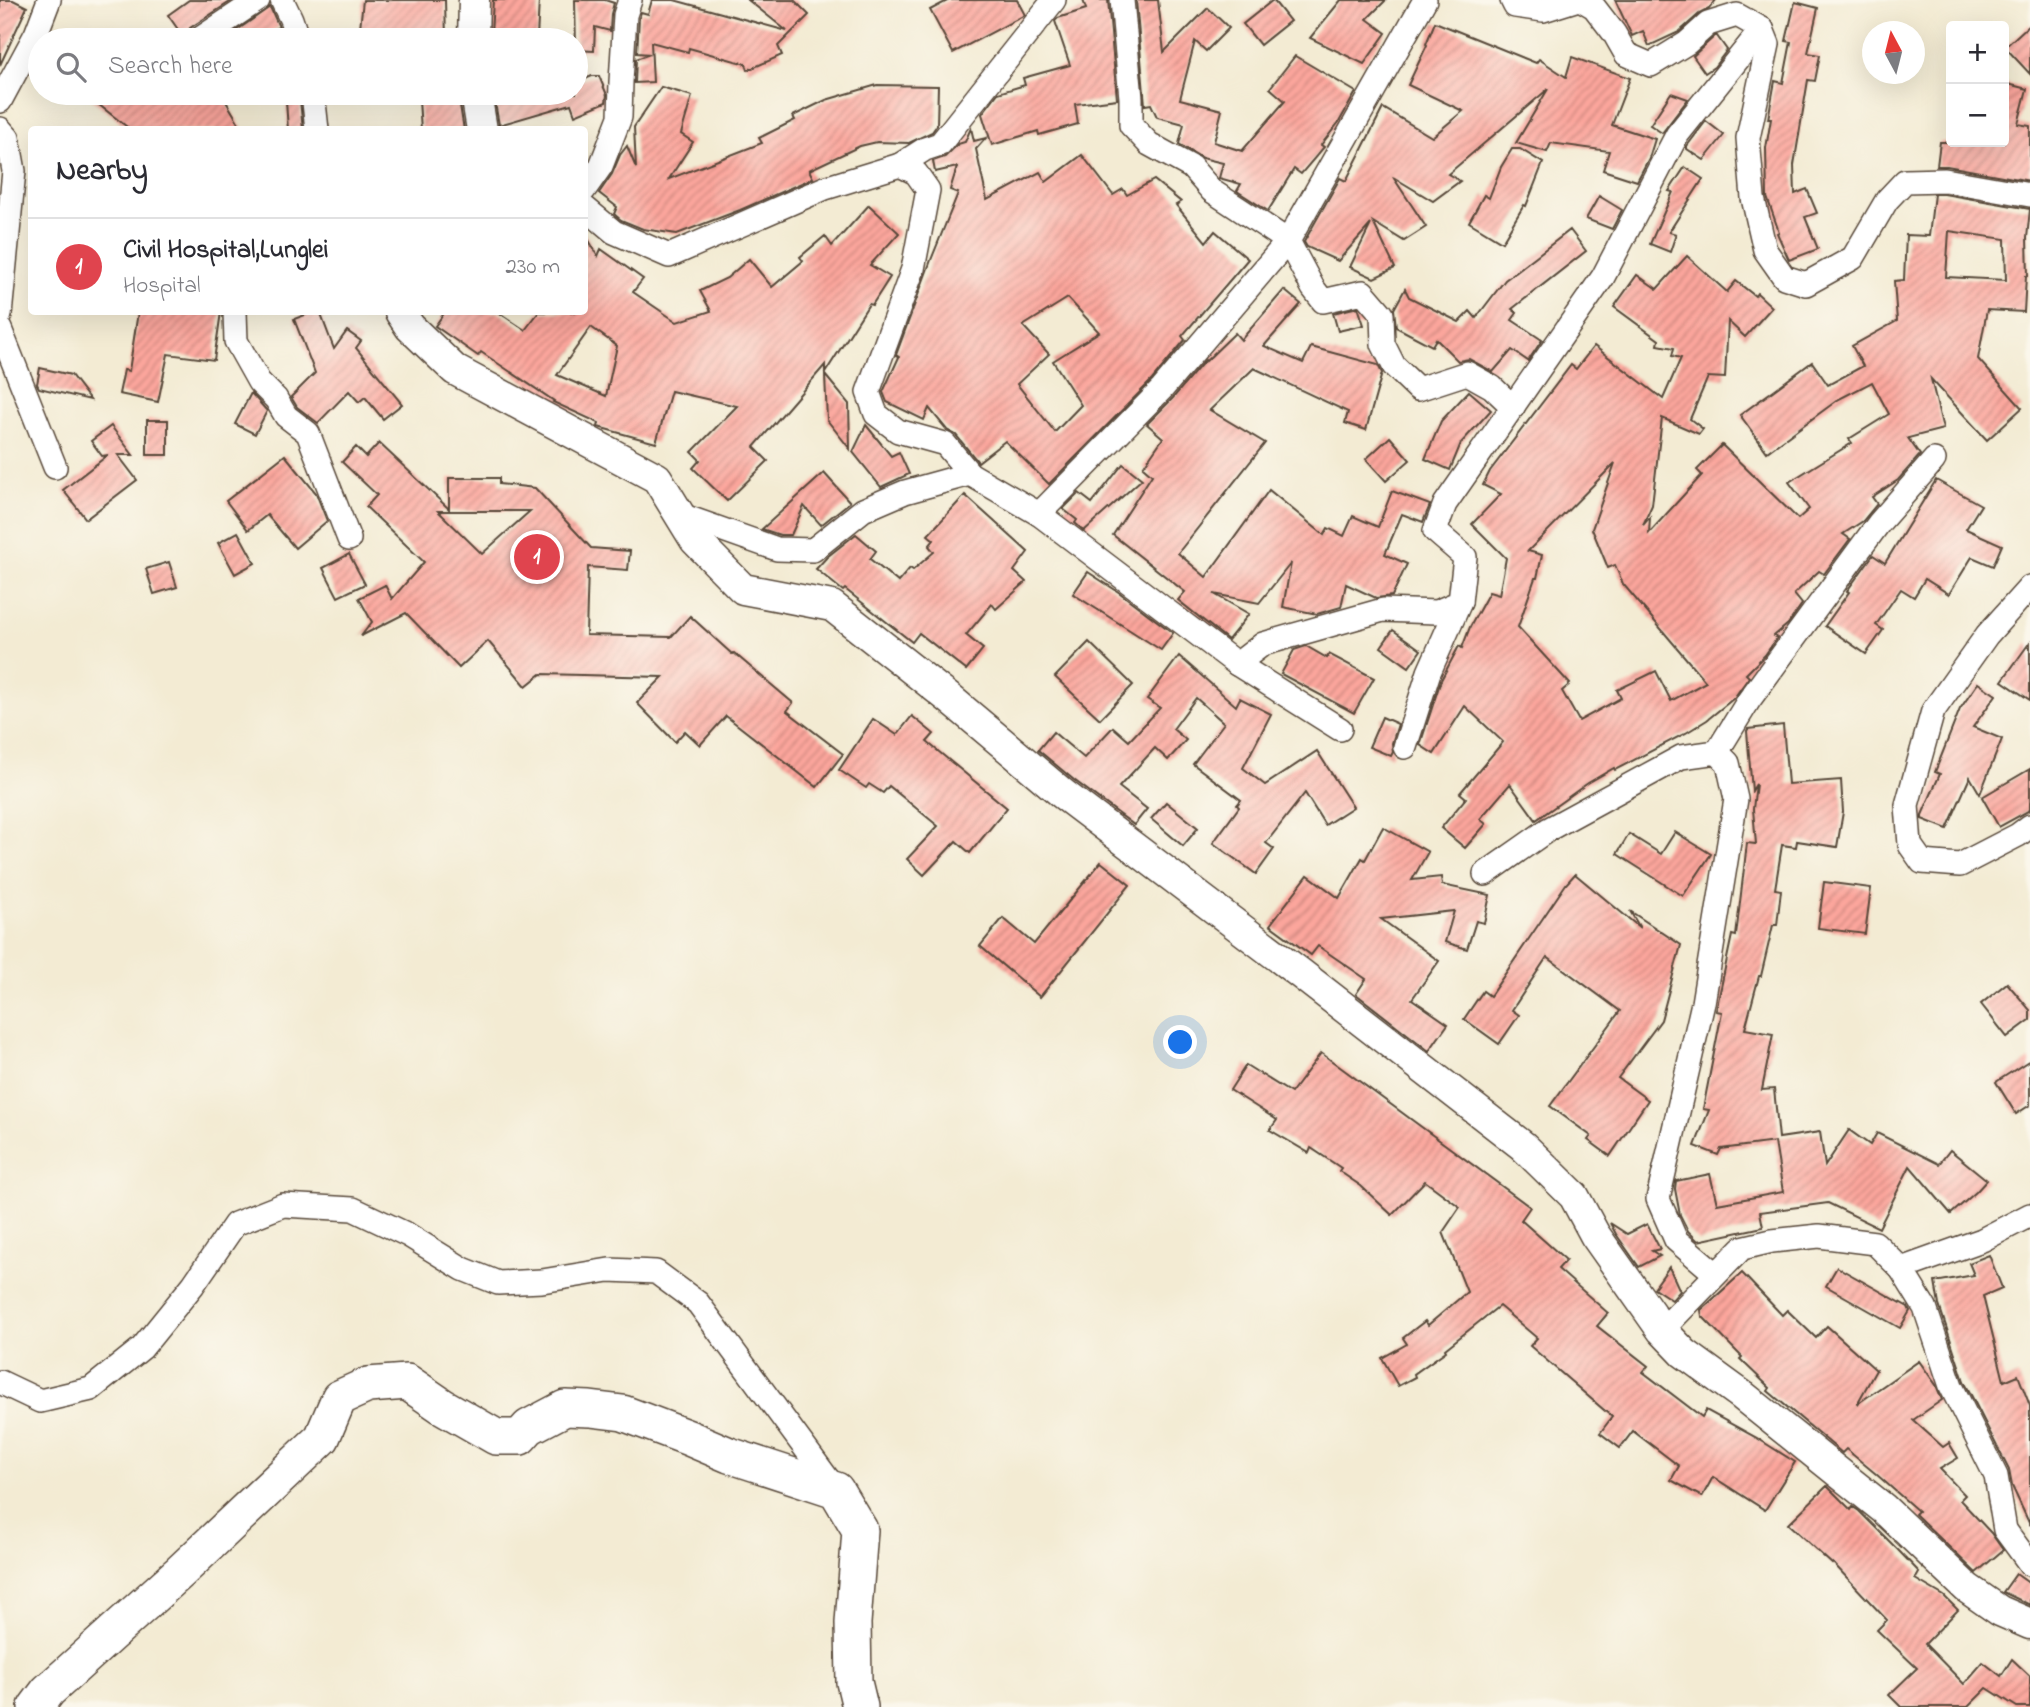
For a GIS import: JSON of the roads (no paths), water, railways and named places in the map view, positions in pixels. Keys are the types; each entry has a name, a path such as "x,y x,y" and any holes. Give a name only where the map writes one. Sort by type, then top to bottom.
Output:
{"highway":[{"path":"36,1707 48,1691 180,1572 322,1438 339,1398 368,1385 407,1382 496,1437 520,1437 529,1427 565,1408 623,1413 729,1455 836,1489 860,1530 853,1623 854,1682 860,1707"}],"main road":[{"path":"473,28 474,0"},
{"path":"478,105 481,126"},
{"path":"402,315 410,327 456,370 656,478 695,540 743,589 832,606 950,699 1063,794 1523,1146 1574,1196 1595,1236 1662,1330 1684,1353 1743,1396 1884,1509 1967,1588 2000,1611 2030,1624"}],"street":[{"path":"38,28 49,0"},
{"path":"216,28 258,0"},
{"path":"282,0 295,28"},
{"path":"588,184 601,166 620,117 625,15 630,0"},
{"path":"588,210 614,232 669,256 825,188 900,165 925,149 940,144 1054,0"},
{"path":"1122,0 1130,86 1130,125 1149,144 1191,167 1212,191 1288,241 1323,301 1363,292 1382,314 1382,344 1394,366 1418,389 1467,373 1492,387 1513,407"},
{"path":"1039,514 1161,389 1288,241 1425,0"},
{"path":"1512,0 1516,6 1543,10 1576,0"},
{"path":"1582,0 1594,7 1626,54 1651,65 1687,43 1708,24 1741,7 1762,29 1768,44 1748,138 1753,198 1765,250 1784,277 1806,284 1853,258 1887,200 1905,181 1945,180 2030,195"},
{"path":"1405,747 1429,673 1460,602 1465,558 1436,531 1444,504 1603,277 1677,135 1762,29"},
{"path":"0,101 28,49"},
{"path":"314,105 317,126"},
{"path":"0,129 8,138 14,171 0,315"},
{"path":"900,165 916,173 928,190 913,269 868,392 876,414 898,431 945,444 970,474 1039,514 1237,664 1340,729"},
{"path":"235,315 236,341 259,382 276,398 286,416 308,433 349,539"},
{"path":"0,329 55,467"},
{"path":"1717,752 1749,700 1879,523 1934,460"},
{"path":"678,514 777,549 813,550 863,510 905,492 970,474"},
{"path":"2030,587 1987,635 1933,711 1907,805 1910,845 1922,862 1960,865 2030,826"},
{"path":"1237,664 1263,644 1383,610 1436,612 1460,602"},
{"path":"1485,874 1549,829 1681,757 1717,752"},
{"path":"1716,1274 1676,1240 1658,1199 1703,1003 1736,799 1728,763 1717,752"},
{"path":"0,1382 40,1401 91,1389 142,1348 193,1285 235,1224 283,1205 353,1209 408,1235 463,1269 498,1283 542,1281 609,1270 656,1272 698,1303 836,1489"},
{"path":"1901,1269 1982,1240 2030,1215"},
{"path":"1662,1330 1742,1248 1772,1241 1819,1236 1875,1243 1901,1269 1925,1308 1951,1386 1996,1476 2005,1530 2030,1564"}],"place":[{"name":"Civil Hospital,Lunglei","path":"537,557"}]}
